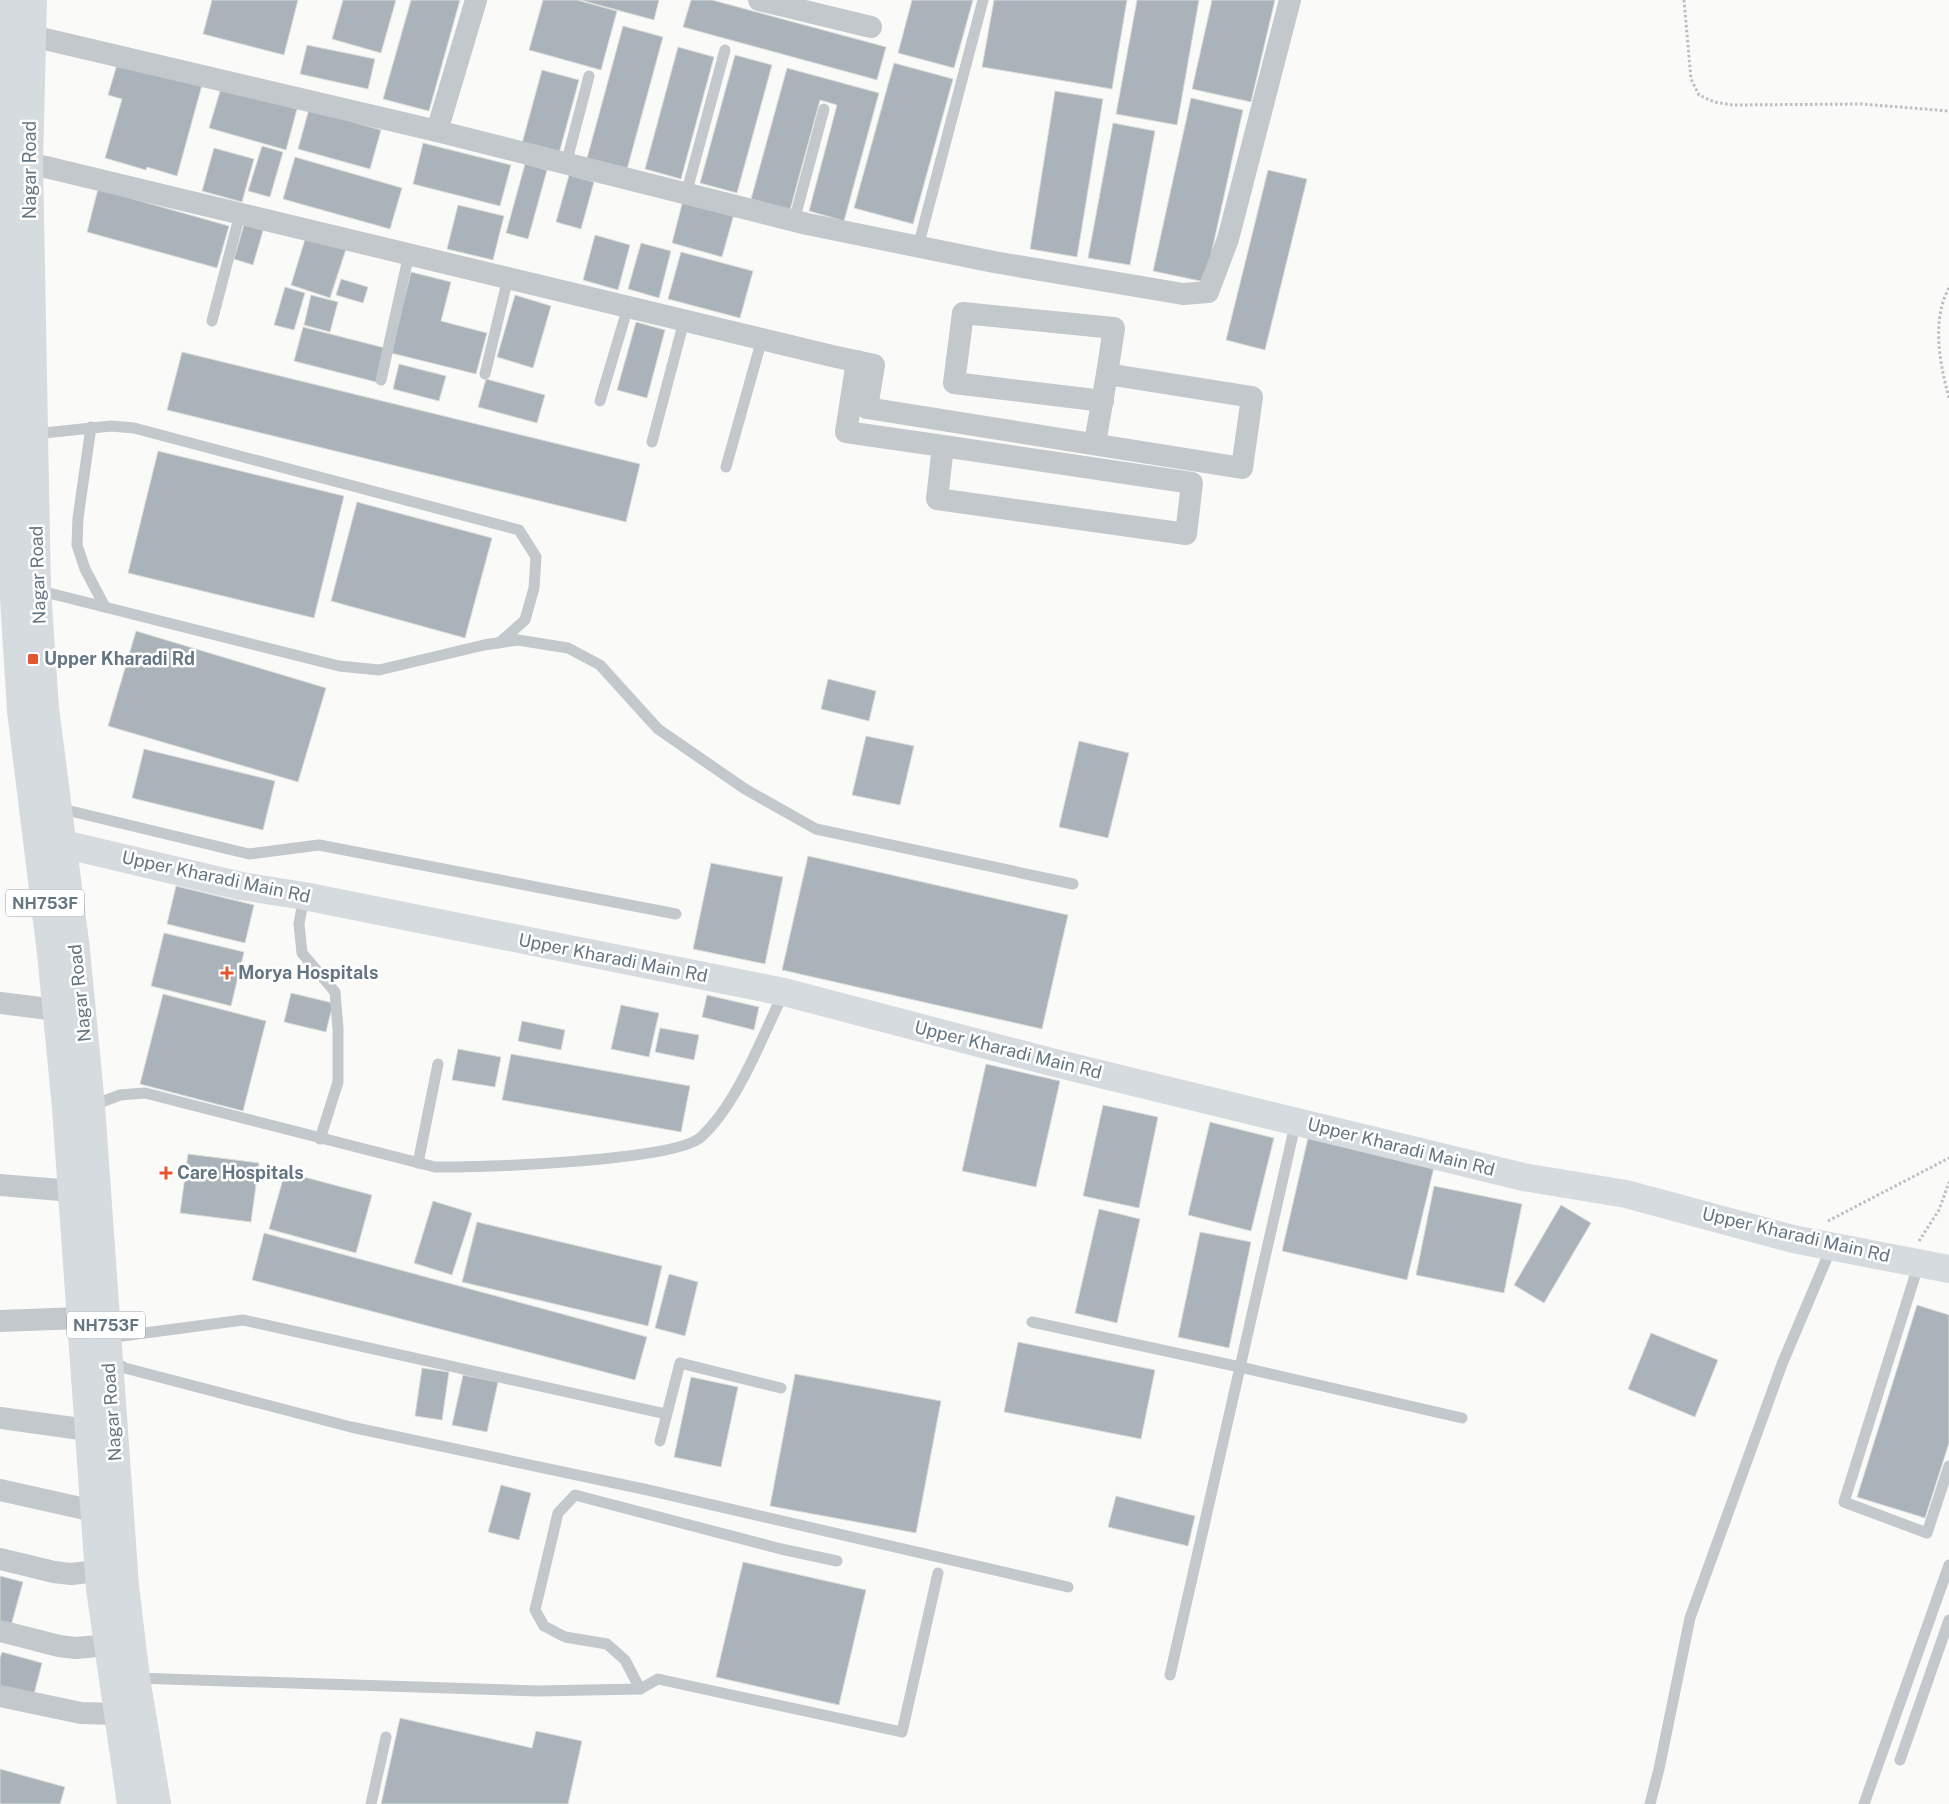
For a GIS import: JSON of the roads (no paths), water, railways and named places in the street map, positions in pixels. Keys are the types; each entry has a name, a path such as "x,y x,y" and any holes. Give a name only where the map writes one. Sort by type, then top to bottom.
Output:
{"main road":[{"name":"Nagar Road","path":"8,0 3,57 5,413 13,583 8,639 21,711 57,1010 72,1191 98,1571 118,1714 157,1804"},
{"name":"Nagar Road","path":"33,0 29,163 37,590 45,708 76,950 91,1106 124,1586 136,1678 137,1757 131,1804"},
{"name":"Upper Kharadi Main Rd","path":"63,844 241,886 304,896 784,992 1051,1062 1523,1177 1626,1194 1793,1239 1830,1234 1913,1262 1949,1269"}],"street":[{"path":"437,131 476,0"},
{"path":"759,0 871,27"},
{"path":"32,36 437,131 794,221 994,262 1183,294 1208,292 1228,239 1290,0"},
{"path":"29,163 874,365 867,408 1242,468 1252,397 1107,374"},
{"path":"1095,443 1107,374 1114,328 963,313 954,383 1102,401"},
{"path":"857,361 846,432 943,446 1192,483 1186,534 936,499 943,446"},
{"path":"0,1003 57,1010"},
{"path":"0,1185 72,1191"},
{"path":"0,1321 80,1318"},
{"path":"0,1418 88,1430"},
{"path":"0,1490 94,1511"},
{"path":"0,1559 54,1572 71,1574 98,1571"},
{"path":"0,1631 59,1646 76,1648 108,1646"},
{"path":"0,1696 80,1713 118,1714"}],"lane":[{"path":"918,247 983,0"},
{"path":"686,194 725,50"},
{"path":"566,164 589,76"},
{"path":"794,221 824,109"},
{"path":"212,321 240,214"},
{"path":"381,380 408,254"},
{"path":"484,374 508,278"},
{"path":"600,401 628,307"},
{"path":"652,442 684,321"},
{"path":"726,467 762,339"},
{"path":"34,434 111,426 134,428 519,530 536,557 534,588 525,620 499,643"},
{"path":"91,428 78,518 77,545 85,569 105,607"},
{"path":"37,590 339,666 379,670 518,640 568,648 600,665 658,729 745,789 816,829 1074,884"},
{"path":"58,808 249,854 319,845 676,914"},
{"path":"304,896 299,924 302,953 335,992 338,1029 338,1082 320,1139"},
{"path":"91,1106 120,1095 145,1093 435,1167 470,1168 642,1154 678,1147 699,1139 717,1120 735,1093 784,992"},
{"path":"418,1163 438,1064"},
{"path":"1170,1676 1296,1121"},
{"path":"1650,1804 1690,1618 1830,1234"},
{"path":"1913,1262 1844,1502 1927,1533 1949,1466"},
{"path":"666,1414 243,1320 108,1349 125,1368 351,1427 648,1490 1068,1587"},
{"path":"1032,1322 1462,1418"},
{"path":"660,1440 680,1363 782,1388"},
{"path":"640,1689 625,1660 607,1644 565,1637 544,1626 535,1610 558,1513 575,1495 837,1561"},
{"path":"1864,1804 1949,1565"},
{"path":"136,1678 538,1691 640,1689 658,1679 902,1732 938,1573"},
{"path":"1900,1760 1949,1620"},
{"path":"371,1804 386,1737"}],"place":[{"name":"Upper Kharadi Rd","path":"33,659"},
{"name":"Morya Hospitals","path":"227,973"},
{"name":"Care Hospitals","path":"166,1173"}]}
